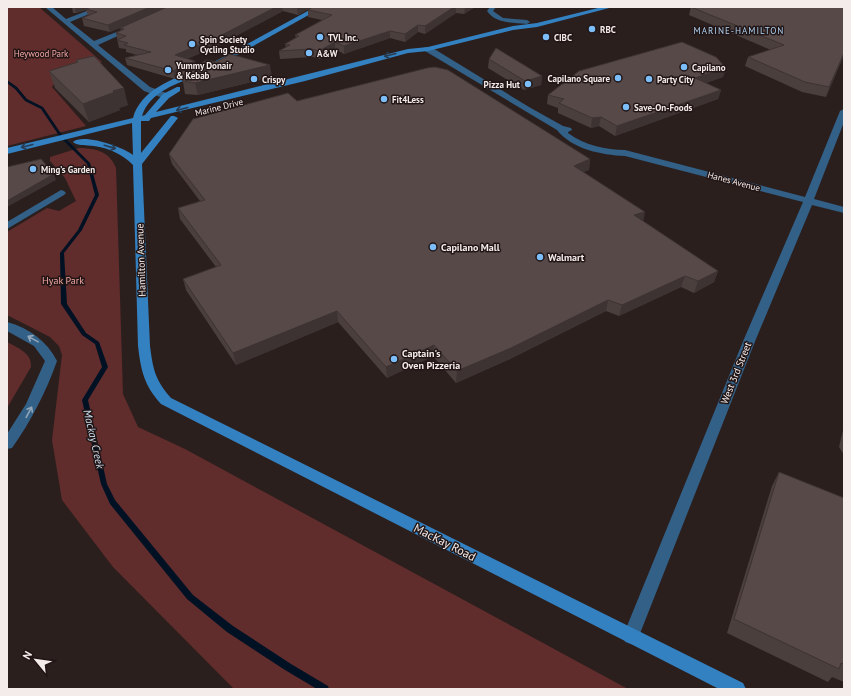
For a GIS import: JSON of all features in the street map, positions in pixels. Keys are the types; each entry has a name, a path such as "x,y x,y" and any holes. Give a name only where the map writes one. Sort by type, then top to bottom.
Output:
{"main road":[{"path":"136,123 142,105 156,92 184,77 207,68 320,7"},
{"name":"Marine Drive","path":"513,28 527,22 587,7"},
{"name":"Marine Drive","path":"149,117 408,51 428,49 499,31 537,25 610,7"},
{"name":"Marine Drive","path":"7,160 49,145 75,138 136,123 174,118 413,58 428,49"},
{"path":"136,123 149,117 166,96 194,79 207,68"},
{"path":"75,138 117,149 131,156 137,164 174,118"},
{"name":"Hamilton Avenue","path":"136,123 144,346 147,372 150,381 156,390"},
{"name":"Marine Drive","path":"7,151 49,145"},
{"name":"MacKay Road","path":"156,390 166,401 738,689"}],"street":[{"path":"48,7 147,89 166,96"},
{"path":"66,21 103,7"},
{"path":"493,7 490,11 497,18 527,22"},
{"path":"497,18 499,22 499,31"},
{"path":"94,44 135,26"},
{"name":"Hanes Avenue","path":"428,49 503,96 560,128 566,136 590,146 613,153 625,153 844,210"},
{"name":"West 3rd Street","path":"631,636 744,353 844,111"},
{"path":"7,226 61,194"},
{"path":"7,326 42,344 51,361 37,397 24,421 7,444"}],"green space":[{"name":"Heywood Park","path":"7,7 39,7 102,62 100,63 102,65 86,69 54,84 52,87 86,126 7,146"},
{"name":"Hyak Park","path":"79,148 102,152 110,158 116,168 123,394 138,427 185,449 628,689 234,689 113,567 62,500 52,440 62,355 59,346 50,337 7,315 7,232 47,208 59,211 76,201 65,178 50,161 50,157"},
{"path":"7,342 20,349 27,355 31,362 31,367 7,408"}],"building":[{"path":"91,7 150,7 108,25 82,18 97,12 86,9"},
{"path":"167,7 276,7 216,38 175,55 195,61 173,71 125,58 151,52 124,45 128,43 117,40 126,36 116,33 124,29 120,28"},
{"path":"313,7 454,7 425,26 418,25 405,34 390,31 344,46 335,42 319,51 312,49 279,51 290,45 285,44 299,36 295,35 332,15 308,10"},
{"path":"691,7 844,7 844,53 829,87 805,82 748,57 784,45"},
{"path":"682,42 716,57 726,68 695,78 721,90 617,126 601,117 592,118 559,103 564,99 548,95 579,71"},
{"path":"496,48 542,76 525,81 489,59"},
{"path":"230,54 270,65 195,83 183,81 181,72 207,60 216,62"},
{"path":"94,56 124,88 113,91 115,92 83,104 49,71 78,62 76,60"},
{"name":"Capilano Mall","path":"435,67 448,70 590,159 574,166 645,212 634,215 718,271 698,281 685,276 622,305 608,300 511,348 457,371 434,345 386,367 337,311 233,353 183,279 221,265 178,208 205,200 169,154 193,119 288,93 297,101"},
{"path":"41,159 54,174 7,201 7,167"},
{"path":"779,472 844,498 844,664 841,663 839,669 734,619"}],"waterway":[{"name":"Mackay Creek","path":"7,81 16,88 26,100 42,108 61,136 89,164 97,195 80,230 62,253 64,304 84,334 97,343 105,367 85,400 104,484 112,502 190,597 230,629 325,689"}],"place":[{"name":"RBC","path":"592,29"},
{"name":"TVL Inc.","path":"320,37"},
{"name":"CIBC","path":"546,37"},
{"name":"Spin Society Cycling Studio","path":"192,44"},
{"name":"A&W","path":"309,53"},
{"name":"Capilano","path":"684,67"},
{"name":"Yummy Donair & Kebab","path":"168,70"},
{"name":"Capilano Square","path":"618,78"},
{"name":"Crispy","path":"254,79"},
{"name":"Party City","path":"649,79"},
{"name":"Pizza Hut","path":"528,84"},
{"name":"Fit4Less","path":"384,99"},
{"name":"Save-On-Foods","path":"626,107"},
{"name":"Ming’s Garden","path":"33,169"},
{"name":"Capilano Mall","path":"433,247"},
{"name":"Walmart","path":"540,257"},
{"name":"Captain's Oven Pizzeria","path":"394,359"}],"district":[{"name":"MARINE-HAMILTON","path":"739,30"}]}
